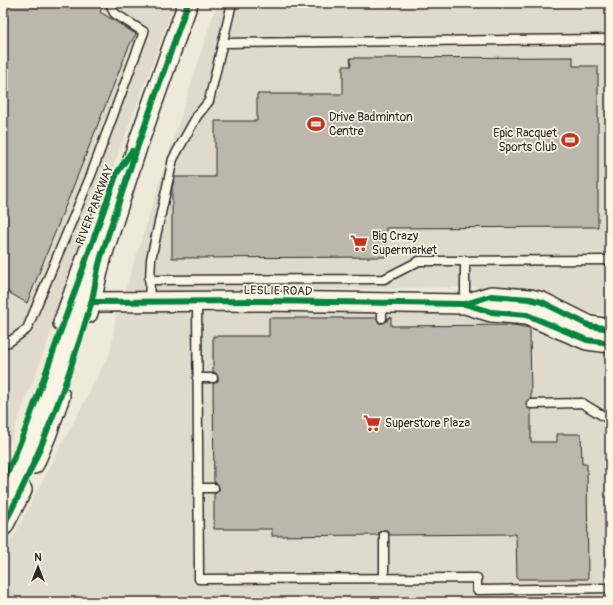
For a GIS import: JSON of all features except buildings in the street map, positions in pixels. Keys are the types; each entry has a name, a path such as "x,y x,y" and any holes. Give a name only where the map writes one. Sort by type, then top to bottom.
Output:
{"street":[{"path":"138,141 188,3"},
{"name":"RIVER PARKWAY","path":"3,526 30,473 46,436 91,302 101,259 138,141"},
{"name":"RIVER PARKWAY","path":"3,484 26,428 117,173 138,141"},
{"name":"LESLIE ROAD","path":"91,302 197,301 382,310 465,304 491,296 530,299 542,302 590,326 610,329"},
{"path":"3,501 22,463 77,313 82,307 91,302"},
{"name":"LESLIE ROAD","path":"465,304 491,312 527,315 587,340 610,343"}],"lane":[{"path":"3,343 9,342 27,329 90,175 144,32 114,12 110,3"},
{"path":"149,301 150,259 173,159 197,116 209,101 232,3"},
{"path":"223,43 610,39"},
{"path":"149,280 384,279 419,260 610,260"},
{"path":"465,260 465,304"},
{"path":"197,301 199,580 477,578 477,590 610,588"},
{"path":"197,378 213,378"},
{"path":"531,404 582,403 605,417 610,417"},
{"path":"198,488 214,488"},
{"path":"384,535 384,578"}],"shaded area":[{"path":"3,3 175,3 3,460"},
{"path":"217,3 610,3 610,313 588,314 534,290 512,287 125,291"},
{"path":"119,297 522,319 610,350 610,602 3,602 3,556 110,353"}],"cycle path":[{"path":"3,526 30,473 63,390 91,304 99,263 111,225 188,3"},
{"path":"3,484 26,428 117,173 132,151"},
{"path":"465,304 491,296 530,299 542,302 590,326 610,329"},
{"path":"91,302 263,301 465,304 491,312 527,315 587,340 610,343"}],"place":[{"name":"Drive Badminton Centre","path":"316,124"},
{"name":"Epic Racquet Sports Club","path":"570,140"},
{"name":"Big Crazy Supermarket","path":"359,243"},
{"name":"Superstore Plaza","path":"372,423"}]}
